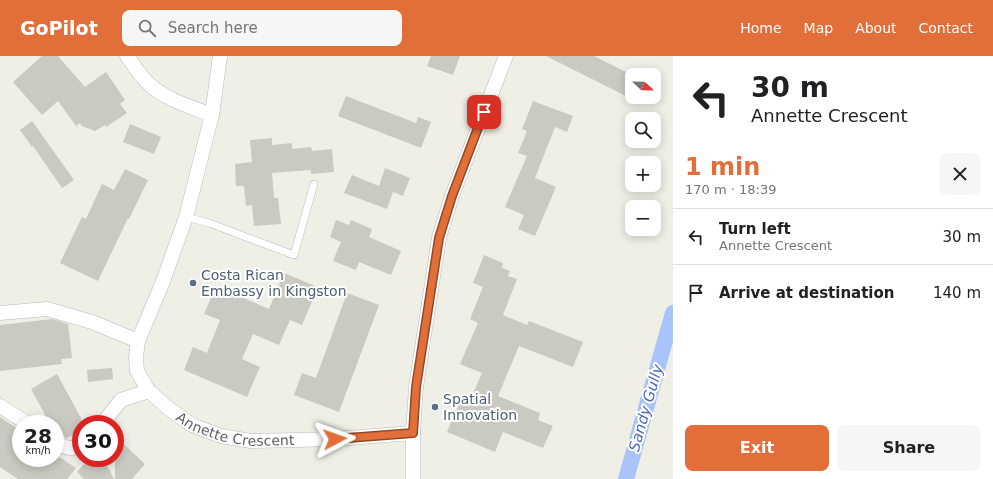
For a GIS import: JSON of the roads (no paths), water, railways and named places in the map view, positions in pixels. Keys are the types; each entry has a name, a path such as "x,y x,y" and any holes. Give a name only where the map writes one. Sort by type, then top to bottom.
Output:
{"street":[{"path":"127,56 140,75 161,94 212,115"},
{"name":"Annette Crescent","path":"220,56 212,115 186,217 162,284 138,341 136,357 137,371 149,391 168,408 192,425 221,436 251,441 335,439 413,433"},
{"path":"413,479 413,433 416,387 439,238 452,196 506,56"},
{"path":"0,313 47,309 92,322 138,341"},
{"path":"110,415 122,400 149,391"},
{"path":"0,406 14,415"}],"lane":[{"path":"186,217 209,223 294,256 314,184"}],"waterway":[{"name":"Sandy Gully","path":"626,479 673,313"}],"place":[{"name":"Costa Rican Embassy in Kingston","path":"193,283"},
{"name":"Spatial Innovation","path":"435,407"}]}
